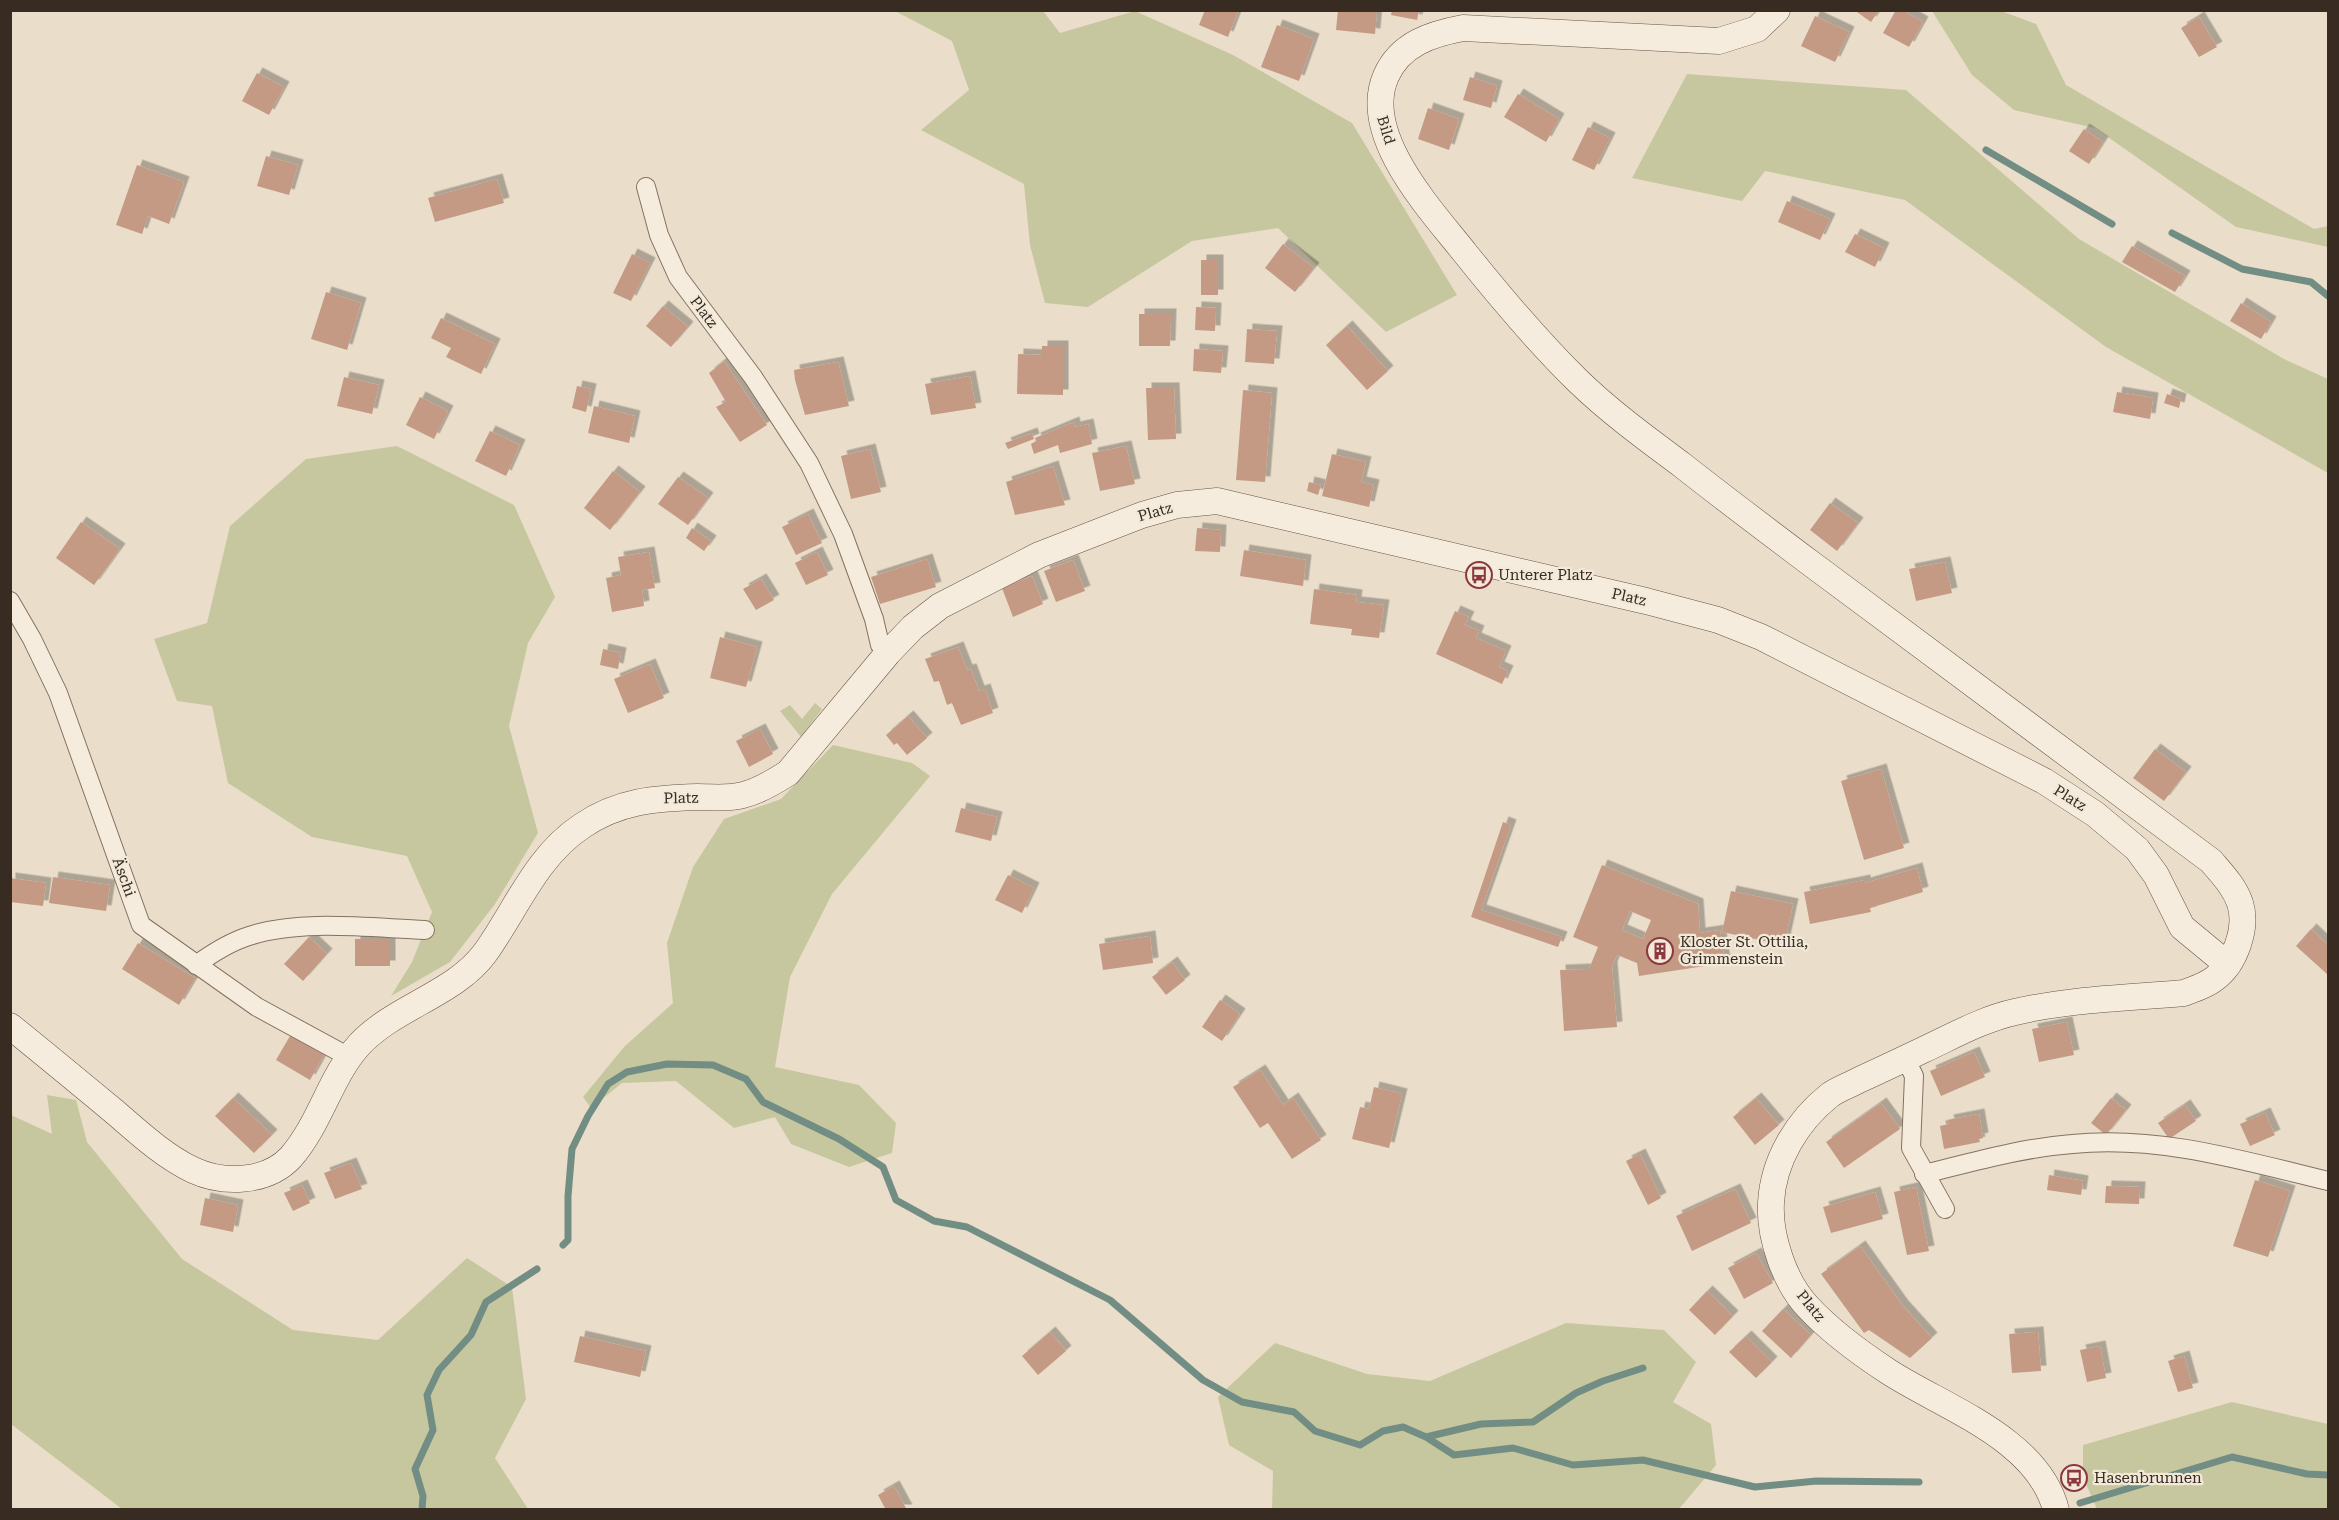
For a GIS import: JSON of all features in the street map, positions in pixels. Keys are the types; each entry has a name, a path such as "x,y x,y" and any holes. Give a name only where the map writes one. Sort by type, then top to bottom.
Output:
{"street":[{"name":"Bild","path":"1642,435 1580,382 1516,317 1436,216 1408,177 1386,135 1380,109 1383,83 1393,63 1413,43 1436,33 1463,28 1719,41 1757,29 1777,10"},
{"name":"Platz","path":"646,187 659,235 678,277 760,386 809,463 843,534 874,619 880,645 888,653"},
{"name":"Platz","path":"1642,435 2211,861 2231,884 2240,904 2243,921 2237,947 2228,965 2215,978 2202,986 2184,993 2054,1004 2012,1012 1968,1029 1831,1094 1799,1125 1777,1167 1771,1190 1770,1216 1781,1264 1806,1305 1840,1338 1890,1373 1976,1422 2027,1459 2045,1484 2056,1509"},
{"name":"Platz","path":"349,1057 383,1024 465,973 484,955 532,878 555,848 582,826 615,809 655,798 742,796 767,786 788,773 888,653 940,606 1039,555 1142,515 1177,505 1217,501 1646,601 1718,620 1761,637 2044,781 2095,814 2137,849 2156,875 2182,927 2228,965"},
{"name":"Äschi","path":"10,601 32,639 58,693 141,925 257,1007 349,1057"},
{"path":"196,965 210,955 248,936 286,928 358,927 425,930"},
{"path":"10,1026 169,1155 194,1170 221,1178 244,1179 279,1167 290,1158 300,1146 349,1057"},
{"path":"1905,1058 1914,1076 1911,1148 1945,1209"},
{"path":"1924,1174 2010,1153 2072,1143 2122,1143 2199,1150 2328,1180"}],"green space":[{"path":"895,11 1043,11 1060,33 1135,11 1233,55 1352,123 1457,295 1386,332 1278,228 1192,241 1088,307 1045,303 1030,245 1024,184 921,130 969,90 952,41"},
{"path":"1932,11 2001,11 2036,24 2066,85 2314,229 2328,226 2328,247 2236,227 2095,128 2014,110 1972,75"},
{"path":"1687,74 1906,90 2079,239 2284,359 2328,379 2328,473 2106,347 1905,200 1765,171 1742,201 1632,178"},
{"path":"397,446 514,505 555,597 528,643 509,726 538,833 495,904 450,962 391,996 412,962 432,912 407,856 312,837 228,783 212,706 177,701 154,639 207,623 230,526 306,459"},
{"path":"815,703 822,709 801,737 780,711 790,705 802,719"},
{"path":"833,745 912,763 930,776 832,894 790,977 775,1067 859,1085 896,1123 892,1153 849,1167 791,1144 775,1117 734,1128 676,1081 622,1083 591,1108 583,1097 624,1047 673,1003 667,943 693,867 724,819 781,799"},
{"path":"47,1095 76,1100 87,1142 182,1259 293,1330 378,1340 467,1258 512,1287 526,1399 495,1458 528,1509 122,1509 11,1424 11,1115 52,1134"},
{"path":"1566,1323 1664,1330 1696,1362 1673,1402 1711,1424 1716,1465 1679,1509 1272,1509 1273,1471 1229,1445 1218,1397 1275,1343 1367,1374 1430,1381"},
{"path":"2232,1402 2328,1424 2328,1509 2097,1509 2083,1477 2083,1445"}],"building":[{"path":"1205,10 1238,11 1228,37 1199,25"},
{"path":"1338,10 1377,10 1375,34 1336,30"},
{"path":"1392,10 1419,10 1417,20 1391,15"},
{"path":"1854,10 1879,10 1871,22"},
{"path":"1896,10 1902,10 1923,22 1909,47 1883,33"},
{"path":"1815,16 1849,32 1835,62 1801,46"},
{"path":"2199,17 2217,47 2199,57 2181,28"},
{"path":"1277,25 1314,39 1299,81 1261,67"},
{"path":"257,73 284,87 269,115 242,101"},
{"path":"1470,77 1497,86 1491,108 1463,100"},
{"path":"1518,94 1559,119 1546,142 1504,117"},
{"path":"1428,108 1459,119 1449,150 1418,139"},
{"path":"1588,127 1610,138 1594,170 1572,160"},
{"path":"2084,129 2103,142 2089,164 2069,151"},
{"path":"266,156 298,165 289,195 257,186"},
{"path":"137,165 184,182 169,224 148,216 142,234 116,225"},
{"path":"497,179 504,203 435,222 428,198"},
{"path":"1787,201 1830,219 1820,240 1778,222"},
{"path":"1855,234 1884,248 1875,267 1845,252"},
{"path":"1283,244 1314,268 1295,292 1265,268"},
{"path":"2132,246 2185,276 2175,292 2122,262"},
{"path":"632,254 650,263 631,301 613,293"},
{"path":"1201,260 1218,260 1218,295 1201,295"},
{"path":"326,292 361,303 347,350 311,339"},
{"path":"2241,303 2271,322 2261,339 2230,321"},
{"path":"663,306 688,327 671,347 646,326"},
{"path":"1196,307 1216,308 1215,331 1195,330"},
{"path":"1139,314 1171,314 1170,346 1139,346"},
{"path":"441,318 495,344 481,374 446,357 451,348 431,338"},
{"path":"1347,326 1388,371 1367,390 1326,345"},
{"path":"1247,329 1277,331 1274,364 1245,362"},
{"path":"1042,346 1063,346 1063,395 1017,394 1018,354 1042,355"},
{"path":"1194,349 1223,351 1221,373 1193,371"},
{"path":"724,361 767,425 740,442 716,407 726,402 709,373"},
{"path":"838,362 849,406 805,415 794,370"},
{"path":"970,376 976,408 931,415 925,384"},
{"path":"344,377 379,385 372,414 337,406"},
{"path":"577,386 591,389 586,412 572,408"},
{"path":"1146,388 1174,388 1176,439 1148,440"},
{"path":"1243,390 1272,393 1265,482 1236,480"},
{"path":"2117,392 2153,398 2150,419 2113,412"},
{"path":"2167,394 2181,399 2179,408 2164,403"},
{"path":"420,397 448,411 434,439 406,425"},
{"path":"594,406 635,416 629,443 588,433"},
{"path":"1074,422 1075,427 1088,424 1092,444 1060,453 1058,445 1034,454 1031,444 1036,441 1035,438"},
{"path":"490,431 520,445 506,476 475,461"},
{"path":"1032,433 1034,439 1008,449 1005,443"},
{"path":"1126,446 1135,484 1100,491 1092,453"},
{"path":"870,449 881,492 851,499 841,456"},
{"path":"1332,454 1366,462 1361,482 1374,485 1369,507 1322,496"},
{"path":"1053,466 1065,505 1015,515 1006,482"},
{"path":"613,471 640,492 610,530 584,508"},
{"path":"678,477 708,498 688,525 658,504"},
{"path":"1309,482 1321,485 1318,495 1307,491"},
{"path":"1830,503 1858,523 1837,551 1810,530"},
{"path":"808,514 822,543 796,555 782,527"},
{"path":"81,522 120,549 94,585 56,558"},
{"path":"692,528 711,541 704,551 686,538"},
{"path":"1197,528 1221,530 1220,552 1195,551"},
{"path":"1244,550 1306,560 1303,586 1240,576"},
{"path":"649,552 655,588 642,590 644,606 612,612 606,578 621,575 618,557"},
{"path":"817,552 828,575 806,585 795,563"},
{"path":"927,559 936,587 880,604 871,577"},
{"path":"1073,560 1085,591 1056,602 1044,571"},
{"path":"1945,562 1952,593 1916,601 1909,569"},
{"path":"1032,576 1043,604 1013,617 1002,588"},
{"path":"761,579 774,600 756,610 743,589"},
{"path":"1314,589 1357,595 1356,602 1384,605 1379,638 1351,635 1352,629 1310,624"},
{"path":"1455,611 1469,617 1465,625 1479,631 1476,638 1506,651 1499,667 1508,671 1502,684 1436,654"},
{"path":"720,637 757,647 746,687 710,678"},
{"path":"958,647 967,670 971,669 979,691 985,689 993,713 961,725 952,703 947,705 939,681 934,682 925,659"},
{"path":"603,649 621,653 618,669 600,665"},
{"path":"650,664 664,698 628,713 614,679"},
{"path":"908,716 927,738 907,755 886,735"},
{"path":"760,729 773,754 749,767 736,741"},
{"path":"2155,749 2186,772 2164,801 2133,778"},
{"path":"1881,769 1904,848 1864,860 1841,781"},
{"path":"961,808 997,817 991,841 955,832"},
{"path":"1503,822 1511,825 1481,910 1562,937 1558,947 1471,917"},
{"name":"Kloster St. Ottilia, Grimmenstein","path":"1602,865 1698,904 1700,933 1720,930 1725,963 1639,976 1637,963 1617,955 1612,967 1617,1027 1564,1031 1560,970 1589,969 1598,947 1573,937","holes":["1630,911 1651,920 1643,939 1622,930"]},
{"path":"1917,868 1923,892 1870,908 1871,912 1810,924 1804,892 1865,880 1865,883"},
{"path":"1008,875 1034,888 1022,913 995,900"},
{"path":"53,877 110,885 106,911 49,903"},
{"path":"10,878 46,883 43,906 10,902"},
{"path":"1731,891 1793,904 1784,945 1722,932"},
{"path":"2311,929 2328,945 2328,975 2296,946"},
{"path":"1150,936 1153,963 1103,970 1099,944"},
{"path":"309,937 327,954 303,981 284,964"},
{"path":"355,939 390,939 390,966 355,966"},
{"path":"138,943 195,978 179,1005 122,969"},
{"path":"1172,962 1185,980 1166,995 1152,977"},
{"path":"1220,1000 1240,1014 1222,1041 1202,1027"},
{"path":"2067,1022 2074,1055 2039,1062 2032,1029"},
{"path":"290,1036 324,1055 310,1080 276,1060"},
{"path":"1974,1052 1985,1077 1941,1096 1930,1071"},
{"path":"1260,1070 1283,1105 1293,1098 1321,1140 1292,1159 1268,1123 1260,1128 1233,1087"},
{"path":"1374,1087 1402,1094 1389,1148 1352,1139 1360,1107 1369,1109"},
{"path":"233,1098 272,1135 254,1153 215,1116"},
{"path":"1756,1098 1779,1125 1755,1145 1733,1117"},
{"path":"2111,1098 2126,1110 2106,1135 2091,1123"},
{"path":"1881,1103 1900,1129 1844,1168 1826,1142"},
{"path":"2185,1105 2196,1121 2169,1139 2158,1123"},
{"path":"2265,1113 2275,1135 2250,1146 2240,1124"},
{"path":"1979,1114 1983,1138 1979,1139 1980,1142 1944,1149 1940,1126 1949,1124 1948,1120"},
{"path":"1640,1154 1661,1198 1648,1205 1626,1161"},
{"path":"351,1163 362,1189 335,1199 324,1173"},
{"path":"2049,1175 2083,1181 2081,1195 2047,1190"},
{"path":"2255,1180 2290,1191 2268,1257 2233,1246"},
{"path":"302,1185 310,1203 293,1211 284,1193"},
{"path":"2106,1186 2140,1187 2139,1204 2105,1203"},
{"path":"1916,1187 1929,1251 1907,1255 1894,1192"},
{"path":"1735,1189 1751,1223 1692,1251 1676,1216"},
{"path":"1875,1192 1883,1219 1831,1233 1823,1207"},
{"path":"205,1198 238,1205 233,1232 200,1225"},
{"path":"1860,1246 1903,1306 1932,1338 1910,1358 1869,1330 1864,1333 1821,1274"},
{"path":"1756,1253 1773,1283 1744,1299 1728,1268"},
{"path":"1707,1291 1733,1316 1715,1335 1689,1310"},
{"path":"1783,1309 1811,1335 1791,1358 1762,1331"},
{"path":"1050,1332 1066,1351 1038,1375 1022,1356"},
{"path":"2038,1332 2041,1371 2012,1373 2009,1334"},
{"path":"580,1336 646,1351 640,1377 574,1362"},
{"path":"1746,1336 1772,1362 1756,1378 1729,1352"},
{"path":"2100,1346 2106,1378 2087,1382 2080,1350"},
{"path":"2184,1356 2193,1388 2178,1392 2168,1361"},
{"path":"894,1486 907,1510 886,1510 878,1495"}],"waterway":[{"path":"1986,150 2112,224"},
{"path":"2172,233 2242,269 2311,282 2328,296"},
{"path":"563,1245 568,1240 568,1196 572,1149 588,1116 608,1084 627,1072 667,1064 713,1065 746,1079 763,1102 839,1139 883,1167 896,1200 934,1221 967,1227 1110,1300 1203,1380 1242,1402 1294,1412 1315,1431 1360,1445 1383,1431 1403,1427 1426,1437 1481,1424 1533,1422 1576,1393 1603,1381 1643,1368"},
{"path":"422,1510 423,1496 415,1469 433,1430 427,1395 439,1370 471,1335 486,1302 537,1269"},
{"path":"1426,1437 1454,1455 1513,1448 1573,1465 1643,1460 1755,1487 1816,1481 1919,1482"},
{"path":"2080,1503 2232,1457 2307,1474 2328,1475"}],"place":[{"name":"Unterer Platz","path":"1479,575"},
{"name":"Kloster St. Ottilia, Grimmenstein","path":"1660,951"},
{"name":"Hasenbrunnen","path":"2074,1478"}]}
